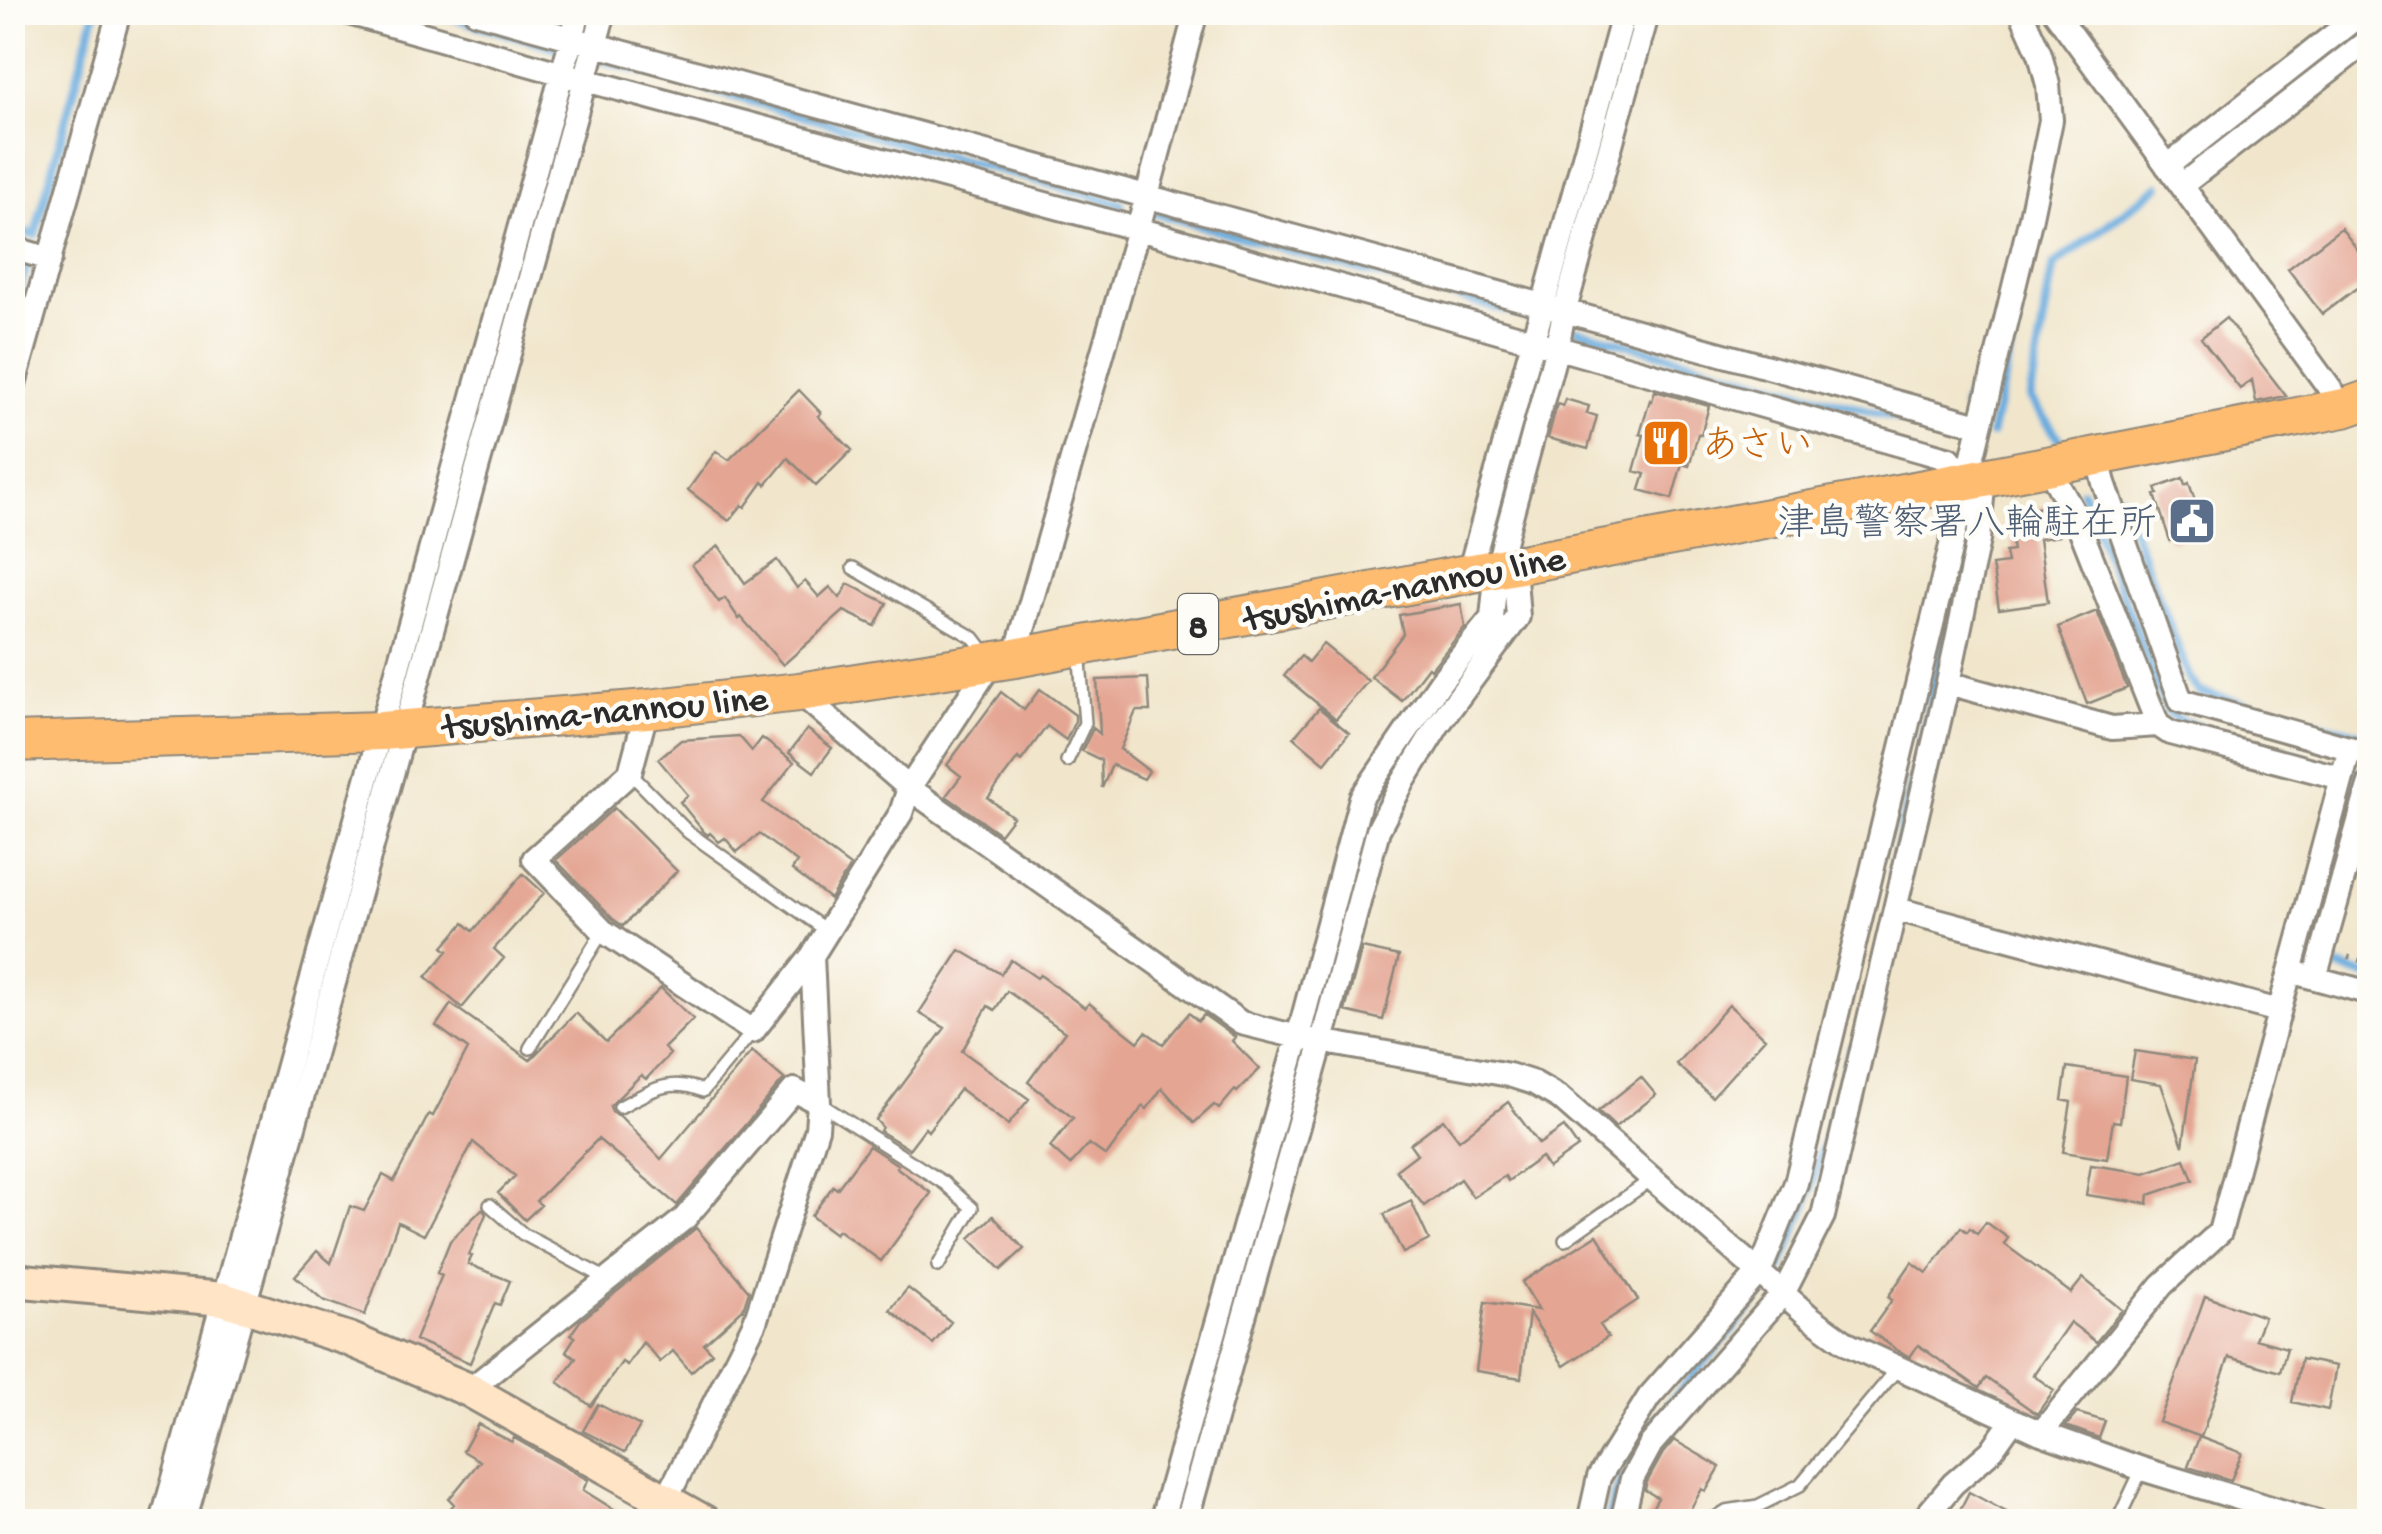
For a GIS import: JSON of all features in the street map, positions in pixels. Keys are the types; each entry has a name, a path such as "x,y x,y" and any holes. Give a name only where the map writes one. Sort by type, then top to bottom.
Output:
{"main road":[{"name":"tsushima-nannou line","path":"12,742 394,730 800,692 1004,660 1975,480 2356,404"}],"street":[{"path":"12,391 119,12"},
{"path":"345,12 1138,229 1950,459 1975,480"},
{"path":"476,12 1980,425"},
{"path":"579,12 583,43"},
{"path":"162,1522 234,1302 583,43 604,12"},
{"path":"647,709 630,773 534,858 603,931 754,1031 828,931 900,813 909,788 1004,660 1138,229 1196,12"},
{"path":"1186,1522 1378,830 1438,725 1518,617 1493,569 1557,347 1554,310 1624,12"},
{"path":"1161,1522 1361,798 1441,681 1492,618 1493,569 1533,340 1554,310 1648,12"},
{"path":"1622,1522 1632,1480 1651,1444 1784,1292 1823,1216 1978,540 1975,480 1980,425 2051,120 2040,54 2021,12"},
{"path":"2055,12 2175,175 2356,404"},
{"path":"2175,175 2363,12"},
{"path":"2175,175 2370,39"},
{"path":"12,248 50,259"},
{"path":"2040,1433 2162,1285 2220,1232 2342,778 2360,751 2181,701 2097,456"},
{"path":"2047,466 2074,512 2158,725 2170,733 2342,778"},
{"path":"1589,1522 1600,1477 1650,1398 1760,1271 1796,1183 1975,480"},
{"path":"1948,683 2112,728 2158,725"},
{"path":"800,692 909,788 1241,1023 1534,1082 1560,1098 1849,1346 2040,1433 2317,1522"},
{"path":"2315,978 2370,783"},
{"path":"1896,910 2279,1010"},
{"path":"2299,936 2325,943"},
{"path":"663,1511 755,1322 818,1129 812,956"},
{"path":"2289,971 2370,993"},
{"path":"469,1390 685,1218 794,1090 819,1104"},
{"path":"12,1280 234,1302 349,1339 469,1390 663,1511 704,1522"},
{"path":"184,1522 234,1302"},
{"path":"1921,1522 1953,1484 1991,1451 2013,1420"}],"lane":[{"path":"854,568 974,638 1004,660"},
{"path":"1067,761 1086,723 1079,646"},
{"path":"630,773 688,832 828,931"},
{"path":"530,1048 603,931"},
{"path":"620,1107 660,1086 684,1083 703,1091 754,1031"},
{"path":"819,1104 944,1182 972,1208 938,1266"},
{"path":"1565,1240 1652,1179"},
{"path":"490,1205 523,1234 608,1279"},
{"path":"1709,1522 1726,1512 1758,1506 1800,1484 1898,1368"},
{"path":"2117,1522 2142,1468"}],"building":[{"path":"2341,228 2370,266 2370,278 2322,314 2288,269"},
{"path":"2226,318 2286,396 2256,402 2252,380 2240,389 2201,338"},
{"path":"799,390 852,450 816,486 788,458 729,521 688,490 716,451 729,460"},
{"path":"1655,391 1709,406 1689,466 1682,464 1672,499 1640,490 1645,474 1634,471 1644,435 1640,434"},
{"path":"1565,399 1589,406 1587,413 1597,416 1588,449 1548,438 1557,404 1563,406"},
{"path":"2183,478 2185,485 2189,483 2205,529 2170,541 2156,488"},
{"path":"2052,506 2059,536 2039,539 2048,602 1999,609 1992,565 2007,563 2005,552 2013,551 2007,512"},
{"path":"719,546 745,583 777,560 797,588 805,581 819,597 830,587 840,598 848,584 887,603 875,626 844,611 783,665 739,619 725,598 719,602 692,565"},
{"path":"1461,604 1465,627 1402,701 1371,677 1403,634 1399,615"},
{"path":"2097,611 2127,688 2087,704 2058,627"},
{"path":"1323,644 1368,681 1336,719 1284,676 1301,656 1308,662"},
{"path":"1148,678 1150,711 1136,711 1120,749 1149,771 1144,779 1112,765 1102,788 1101,760 1082,751 1093,728 1100,734 1097,680"},
{"path":"1040,689 1075,715 1075,721 1066,740 1047,726 988,798 1013,817 1000,834 946,796 961,776 947,765 1001,692 1024,710"},
{"path":"1319,708 1349,733 1325,763 1294,737"},
{"path":"807,729 832,748 814,772 789,753"},
{"path":"739,736 752,751 762,738 794,762 763,802 850,866 830,899 792,870 797,862 759,834 737,852 725,838 719,842 704,832 680,802 688,795 658,759 681,740"},
{"path":"614,808 677,871 623,926 556,860"},
{"path":"523,874 544,893 494,949 504,958 462,1008 426,977 448,951 443,947 464,923 473,931"},
{"path":"1362,948 1399,956 1383,1020 1345,1011"},
{"path":"960,950 1001,974 1011,960 1037,978 1040,975 1085,1008 1089,1003 1138,1042 1146,1032 1163,1044 1189,1013 1198,1021 1204,1015 1235,1037 1232,1041 1260,1069 1219,1109 1214,1105 1194,1123 1162,1088 1147,1109 1143,1106 1106,1156 1089,1144 1070,1165 1050,1147 1073,1118 1028,1082 1065,1032 1007,991 995,1010 988,1006 962,1051 1029,1099 1008,1125 960,1089 909,1149 880,1131 882,1127 876,1120 945,1028 919,1013"},
{"path":"661,988 693,1019 664,1048 670,1054 646,1079 641,1075 610,1106 661,1159 752,1051 784,1079 677,1205 598,1139 536,1201 541,1205 525,1220 498,1193 515,1176 473,1142 424,1235 398,1222 365,1315 323,1300 295,1276 317,1251 331,1263 350,1206 364,1211 383,1175 394,1181 429,1114 433,1116 468,1049 436,1026 451,1004 530,1060 576,1013 606,1042"},
{"path":"1729,1005 1765,1038 1712,1097 1676,1064"},
{"path":"2135,1051 2195,1060 2183,1146 2161,1084 2130,1079"},
{"path":"2067,1067 2126,1076 2120,1122 2113,1121 2107,1159 2063,1152 2071,1102 2062,1100"},
{"path":"1641,1077 1656,1095 1615,1127 1598,1111"},
{"path":"1508,1102 1539,1144 1564,1127 1578,1147 1548,1168 1541,1157 1508,1181 1505,1176 1473,1197 1460,1179 1424,1206 1396,1170 1417,1154 1410,1144 1443,1119 1459,1140"},
{"path":"869,1146 931,1193 881,1261 811,1216"},
{"path":"2185,1159 2193,1180 2149,1195 2148,1204 2086,1195 2091,1165 2145,1173"},
{"path":"1411,1201 1429,1240 1403,1253 1384,1214"},
{"path":"482,1209 486,1214 468,1264 510,1281 500,1305 495,1303 470,1363 415,1340 442,1275 437,1273 450,1241"},
{"path":"993,1216 1024,1249 1001,1270 970,1238"},
{"path":"1986,1222 2008,1238 2004,1244 2071,1293 2083,1278 2122,1310 2096,1342 2070,1322 2033,1375 2054,1390 2037,1414 1986,1378 1979,1388 1918,1345 1910,1357 1870,1331 1912,1262 1927,1273 1961,1227 1977,1234"},
{"path":"696,1228 749,1291 743,1309 704,1344 712,1353 691,1372 673,1351 660,1362 643,1342 627,1365 622,1362 591,1406 558,1382 576,1358 566,1351 580,1321"},
{"path":"1597,1235 1638,1300 1600,1325 1608,1337 1564,1366 1529,1313 1521,1378 1476,1371 1485,1302 1539,1310 1522,1282"},
{"path":"908,1288 951,1322 933,1344 890,1310"},
{"path":"2205,1296 2264,1317 2255,1339 2287,1348 2280,1372 2229,1357 2201,1437 2159,1422"},
{"path":"2301,1359 2336,1366 2328,1410 2292,1402"},
{"path":"598,1404 640,1426 625,1452 583,1431"},
{"path":"2077,1413 2105,1421 2099,1438 2066,1426"},
{"path":"478,1424 512,1442 514,1438 588,1480 583,1490 634,1522 440,1522 454,1504 449,1499 480,1461 463,1451"},
{"path":"2199,1437 2242,1453 2231,1480 2188,1467"},
{"path":"1674,1440 1720,1467 1683,1522 1644,1522 1658,1498 1645,1490 1646,1484"},
{"path":"1969,1492 2025,1522 1973,1522 1958,1514"}],"waterway":[{"path":"12,230 35,235 95,12"},
{"path":"432,12 559,48"},
{"path":"2196,158 2327,54"},
{"path":"602,60 1121,204"},
{"path":"2060,440 2030,399 2053,266 2159,186"},
{"path":"1156,213 1526,316"},
{"path":"12,316 28,261"},
{"path":"1991,434 2018,316"},
{"path":"1577,330 1957,435"},
{"path":"1489,548 1541,359"},
{"path":"1964,407 1970,389 1977,390"},
{"path":"434,580 471,446"},
{"path":"2082,491 2167,710 2178,720 2300,756"},
{"path":"2120,496 2190,680 2200,692 2370,737"},
{"path":"1892,872 1964,551"},
{"path":"2318,927 2360,772"},
{"path":"1367,832 1373,810 1395,774"},
{"path":"1316,1017 1343,919"},
{"path":"2333,966 2370,976"},
{"path":"1778,1273 1808,1198 1851,1048"},
{"path":"1174,1522 1305,1057"},
{"path":"1629,1463 1640,1438 1765,1291"},
{"path":"1608,1522 1623,1477"}],"place":[{"name":"あさい","path":"1666,443"},
{"name":"津島警察署八輪駐在所","path":"2192,521"}]}
